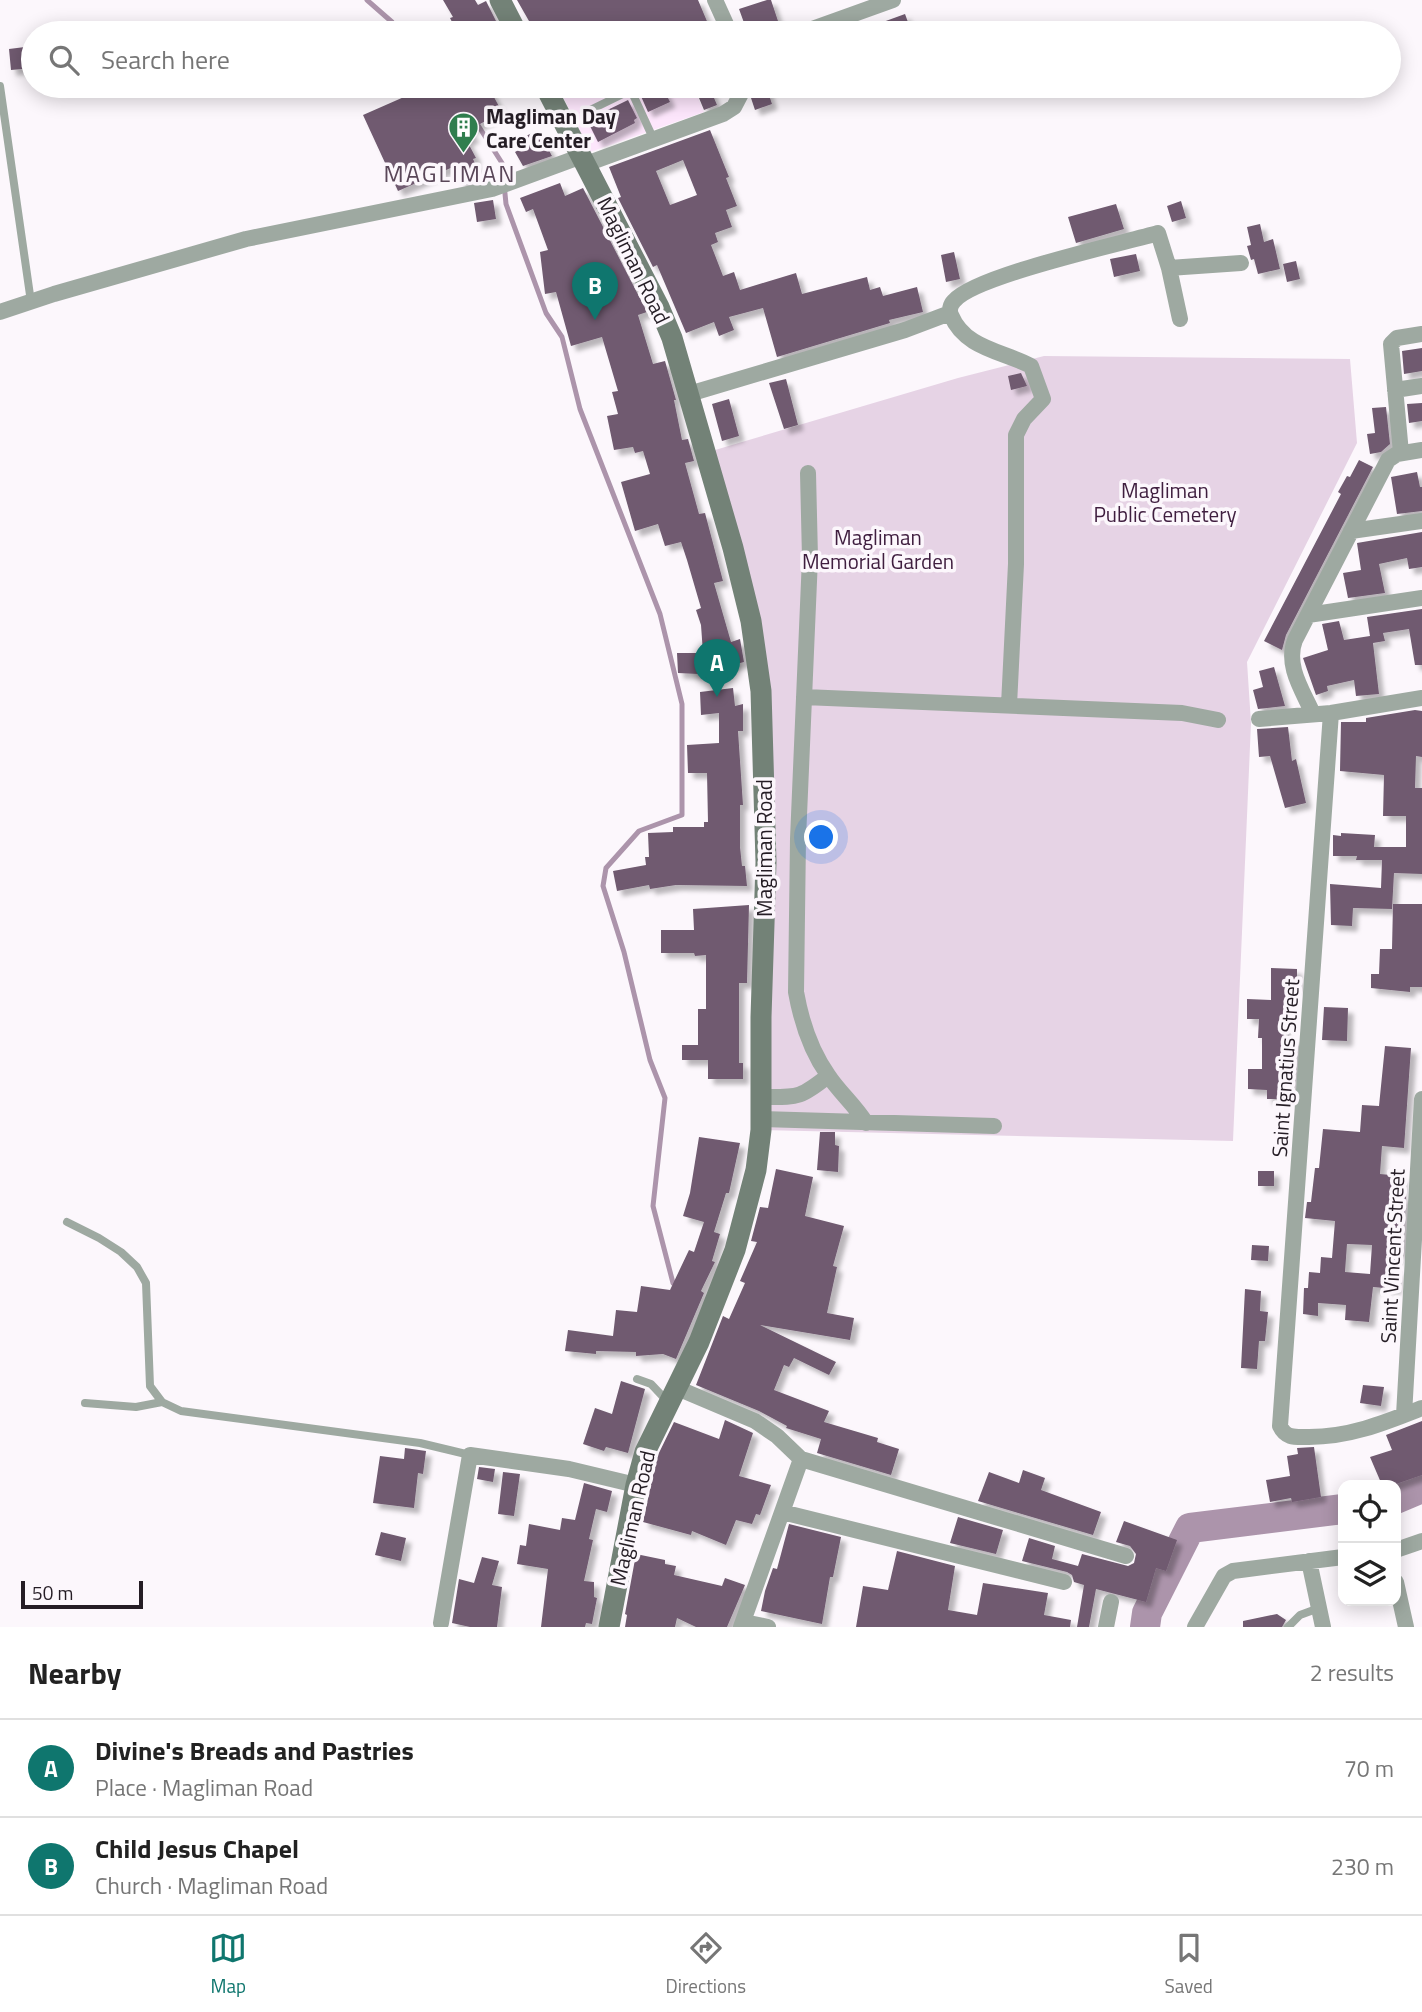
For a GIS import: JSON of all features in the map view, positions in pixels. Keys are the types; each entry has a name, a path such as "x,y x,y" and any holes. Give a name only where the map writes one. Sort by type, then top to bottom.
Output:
{"street":[{"path":"500,0 511,21"},
{"path":"715,0 725,21"},
{"path":"834,21 893,0"},
{"name":"Magliman Road","path":"551,98 659,307 689,394 733,548 751,621 761,691 766,862 761,1119 757,1170 735,1250 704,1331 645,1452 636,1485 609,1627"},
{"path":"0,312 143,267 256,236 492,189 723,114 734,107 739,98"},
{"path":"1009,705 1016,564 1016,435 1018,427 1043,399 1031,366 1018,359 987,350 958,327 950,313 954,299 989,280 1158,233 1181,319"},
{"path":"1169,268 1241,263"},
{"path":"689,394 881,337 950,313"},
{"path":"1401,453 1391,344 1397,338 1422,334"},
{"path":"1395,390 1422,386"},
{"path":"1313,714 1292,667 1291,649 1388,460 1401,453 1422,450"},
{"path":"808,473 810,558 797,839 794,976 800,1013 828,1076 857,1108 866,1123"},
{"path":"1351,531 1422,521"},
{"path":"1308,615 1422,598"},
{"path":"804,697 1182,713 1218,720"},
{"path":"1259,719 1331,713 1422,698"},
{"name":"Saint Ignatius Street","path":"1331,713 1280,1426 1283,1433 1290,1437 1334,1437 1363,1431 1404,1415"},
{"path":"761,1097 794,1097 806,1093 828,1076"},
{"name":"Saint Vincent Street","path":"1404,1415 1422,1099"},
{"path":"761,1119 994,1126"},
{"path":"673,1396 755,1421 777,1436 801,1459 1126,1556"},
{"path":"1404,1415 1422,1408"},
{"path":"441,1623 470,1455 569,1469 636,1485"},
{"path":"768,1627 742,1625 801,1459"},
{"path":"782,1512 1064,1582"},
{"path":"1401,1548 1422,1541"},
{"path":"1195,1627 1224,1576 1233,1571 1338,1558"},
{"path":"1310,1562 1323,1627"},
{"path":"1106,1627 1111,1602"},
{"path":"1401,1604 1406,1627"}],"lane":[{"path":"0,86 31,302"},
{"path":"584,113 612,98"},
{"path":"635,98 653,138"},
{"path":"67,1222 121,1252 142,1275 146,1283 150,1386 162,1402 181,1411 419,1443 470,1455"},
{"path":"637,1379 673,1396"},
{"path":"85,1404 136,1407 162,1402"},
{"path":"1288,1627 1300,1615 1319,1608"}],"shaded area":[{"path":"564,98 698,98 704,112 590,152"}],"green space":[{"path":"1044,356 1350,359 1357,443 1247,662 1251,723 1233,1141 761,1130 761,691 705,453 958,378"}],"building":[{"path":"443,0 475,0 478,5 486,1 496,21 452,21 450,18 453,17"},
{"path":"517,0 698,0 707,21 529,21"},
{"path":"771,0 778,21 743,21 739,9"},
{"path":"905,14 908,21 886,21"},
{"path":"21,48 21,69 11,70 9,49"},
{"path":"402,98 494,98 502,112 469,130 474,137 467,141 482,178 462,184 453,167 398,191 363,115"},
{"path":"642,98 668,98 670,102 648,112"},
{"path":"699,98 714,98 717,105 704,110"},
{"path":"751,98 770,98 772,104 755,110"},
{"path":"628,100 637,118 635,123 598,142 587,120"},
{"path":"538,130 552,156 523,166 515,152 526,146 522,138"},
{"path":"710,130 729,177 726,178 737,206 726,210 732,227 715,233 718,242 711,245 723,276 734,272 740,290 796,273 802,294 867,277 870,290 880,287 883,296 917,287 923,312 889,320 890,323 777,357 763,308 729,317 734,330 719,336 714,322 686,333 657,265 653,267 618,198 621,197 609,167","holes":["683,160 697,195 670,205 656,171"]},
{"path":"560,183 565,196 583,188 647,312 638,315 653,364 665,361 676,400 682,440 688,439 694,461 685,463 699,514 705,513 723,581 714,583 731,642 740,639 744,662 698,674 678,673 677,653 703,653 701,625 696,610 701,608 687,560 681,542 665,546 658,524 635,531 621,482 650,474 643,451 635,453 633,447 614,450 607,416 618,414 612,392 618,391 602,337 571,346 556,292 545,294 540,252 548,250 533,209 526,212 520,198"},
{"path":"493,200 496,219 477,222 474,203"},
{"path":"1181,201 1186,218 1172,222 1167,206"},
{"path":"1116,204 1124,229 1076,243 1068,217"},
{"path":"1260,224 1264,242 1273,239 1280,269 1258,274 1247,246 1251,245 1247,227"},
{"path":"954,252 960,279 946,282 941,255"},
{"path":"1136,254 1140,271 1114,277 1110,259"},
{"path":"1296,261 1300,279 1287,282 1283,264"},
{"path":"1422,348 1422,371 1404,374 1402,351"},
{"path":"1021,373 1027,386 1011,390 1008,376"},
{"path":"786,379 798,425 784,429 769,383"},
{"path":"729,399 739,436 722,441 712,404"},
{"path":"1422,403 1422,421 1409,423 1407,404"},
{"path":"1386,407 1390,444 1381,452 1370,454 1367,434 1375,433 1372,408"},
{"path":"1359,460 1373,467 1286,635 1282,650 1264,641 1341,494 1338,492"},
{"path":"1417,472 1422,487 1422,511 1397,514 1391,477"},
{"path":"1422,532 1422,567 1409,569 1407,558 1379,564 1385,593 1348,598 1343,573 1361,570 1357,543"},
{"path":"1422,609 1422,665 1415,665 1409,629 1383,633 1385,641 1373,643 1379,694 1356,696 1354,680 1327,686 1328,691 1316,695 1303,658 1328,650 1322,624 1339,621 1344,640 1370,636 1367,617"},
{"path":"1274,667 1285,706 1258,709 1253,690 1263,687 1259,671"},
{"path":"733,688 735,706 743,704 743,731 738,731 743,805 740,805 740,847 747,886 676,885 650,889 649,885 617,891 613,871 646,865 645,857 649,857 648,833 673,832 673,827 704,827 704,822 708,822 707,773 688,773 687,745 719,743 719,713 701,715 700,692"},
{"path":"1422,711 1422,757 1416,756 1415,788 1422,788 1422,874 1394,873 1392,909 1353,908 1352,926 1331,925 1330,884 1381,888 1382,860 1356,860 1357,856 1333,856 1333,835 1375,835 1374,847 1406,847 1406,816 1383,816 1384,775 1340,771 1341,722 1366,722 1366,718"},
{"path":"1288,727 1292,761 1296,759 1306,803 1285,808 1270,756 1259,757 1257,729"},
{"path":"1393,904 1422,904 1422,987 1410,987 1410,992 1371,988 1371,974 1379,974 1380,949 1392,949"},
{"path":"749,905 747,983 739,983 739,1063 743,1063 743,1079 708,1079 708,1060 682,1060 682,1045 698,1045 698,1009 706,1009 706,955 661,953 661,930 694,930 693,909"},
{"path":"1271,968 1297,969 1297,987 1286,986 1285,1039 1297,1039 1294,1077 1292,1088 1288,1088 1288,1099 1267,1099 1267,1090 1248,1089 1248,1069 1262,1069 1262,1038 1258,1038 1259,1019 1247,1019 1247,999 1271,1000"},
{"path":"1324,1007 1348,1008 1347,1041 1322,1040"},
{"path":"1385,1046 1411,1048 1404,1148 1382,1146 1380,1174 1402,1176 1401,1196 1406,1196 1403,1246 1391,1268 1397,1269 1396,1289 1373,1287 1369,1322 1345,1320 1346,1305 1318,1303 1318,1316 1303,1314 1304,1288 1308,1288 1309,1272 1320,1273 1321,1257 1332,1258 1335,1221 1305,1218 1307,1202 1311,1202 1315,1168 1319,1168 1323,1129 1360,1132 1362,1105 1379,1106","holes":["1347,1244 1372,1245 1370,1274 1345,1272"]},
{"path":"820,1132 835,1132 835,1145 839,1146 838,1172 817,1170"},
{"path":"699,1137 740,1143 729,1193 726,1193 714,1232 720,1234 712,1261 715,1262 701,1291 704,1293 676,1359 663,1354 636,1356 636,1352 596,1351 596,1354 565,1351 568,1330 613,1336 616,1310 637,1312 641,1286 670,1290 689,1250 694,1252 704,1222 683,1216 690,1193"},
{"path":"776,1169 813,1177 805,1216 844,1226 833,1266 837,1267 827,1313 854,1318 850,1340 760,1325 836,1362 829,1375 794,1358 789,1367 784,1365 774,1390 829,1411 824,1422 878,1438 877,1442 899,1449 891,1475 817,1453 821,1439 786,1428 787,1426 759,1411 696,1385 723,1316 729,1319 745,1283 740,1281 757,1242 751,1241 760,1207 768,1208"},
{"path":"1258,1171 1274,1171 1274,1186 1258,1186"},
{"path":"1252,1245 1269,1246 1268,1261 1251,1260"},
{"path":"1245,1289 1261,1291 1260,1311 1268,1312 1265,1341 1259,1341 1257,1369 1241,1368"},
{"path":"621,1381 645,1389 628,1453 606,1447 604,1451 583,1444 595,1408 612,1414"},
{"path":"1363,1385 1384,1387 1381,1406 1360,1403"},
{"path":"725,1420 753,1433 739,1476 771,1485 760,1515 756,1514 752,1524 736,1520 726,1545 692,1531 691,1535 643,1522 657,1457 674,1422 719,1439"},
{"path":"1422,1421 1422,1475 1401,1482 1401,1480 1380,1480 1370,1457 1392,1450 1386,1435"},
{"path":"1314,1447 1321,1497 1292,1502 1291,1498 1270,1502 1266,1480 1290,1476 1287,1456 1298,1454 1297,1448"},
{"path":"405,1448 426,1451 423,1474 418,1473 414,1508 373,1503 380,1456 404,1459"},
{"path":"479,1467 495,1469 493,1482 477,1479"},
{"path":"1023,1470 1045,1478 1041,1490 1101,1512 1093,1535 978,1501 989,1472 1019,1483"},
{"path":"503,1472 520,1474 514,1516 498,1514"},
{"path":"584,1483 612,1491 607,1512 596,1509 589,1539 593,1540 584,1581 594,1582 594,1597 597,1598 592,1624 586,1623 585,1627 541,1627 548,1569 517,1564 520,1545 526,1546 529,1524 560,1530 562,1518 575,1520"},
{"path":"958,1517 1003,1530 996,1554 950,1543"},
{"path":"1124,1521 1177,1540 1166,1571 1156,1568 1146,1602 1096,1589 1089,1627 1077,1627 1084,1585 1074,1582 1072,1575 1067,1572 1022,1561 1029,1538 1055,1546 1052,1559 1078,1566 1082,1554 1128,1566 1134,1563 1136,1554 1130,1546 1116,1542"},
{"path":"789,1524 841,1537 833,1577 830,1577 822,1624 761,1611 773,1568 777,1569"},
{"path":"381,1532 406,1538 401,1561 375,1555"},
{"path":"897,1551 955,1566 948,1610 977,1615 983,1583 1048,1593 1044,1615 1071,1620 1070,1627 856,1627 863,1586 888,1590"},
{"path":"636,1554 665,1560 665,1564 676,1566 674,1575 722,1586 725,1578 745,1585 727,1627 696,1627 677,1618 675,1627 625,1627"},
{"path":"482,1557 499,1561 492,1585 502,1587 497,1627 470,1627 452,1623 459,1579 474,1583"},
{"path":"1277,1614 1286,1620 1282,1627 1243,1627 1243,1621"}],"waterway":[{"path":"367,0 391,21"},
{"path":"474,119 502,163 506,204 546,313 562,337 580,409 660,614 682,704 682,815 639,831 606,868 603,886 624,952 650,1060 665,1098 653,1206 673,1283"},
{"path":"1401,1497 1422,1488"},
{"path":"1145,1627 1147,1613 1190,1528 1338,1510"}],"place":[{"name":"Magliman Day Care Center","path":"463,155"},
{"name":"Child Jesus Chapel","path":"595,320"},
{"name":"Divine's Breads and Pastries","path":"717,697"}],"district":[{"name":"MAGLIMAN","path":"450,173"}],"park label":[{"name":"Magliman Public Cemetery","path":"1165,502"},
{"name":"Magliman Memorial Garden","path":"878,549"}]}
